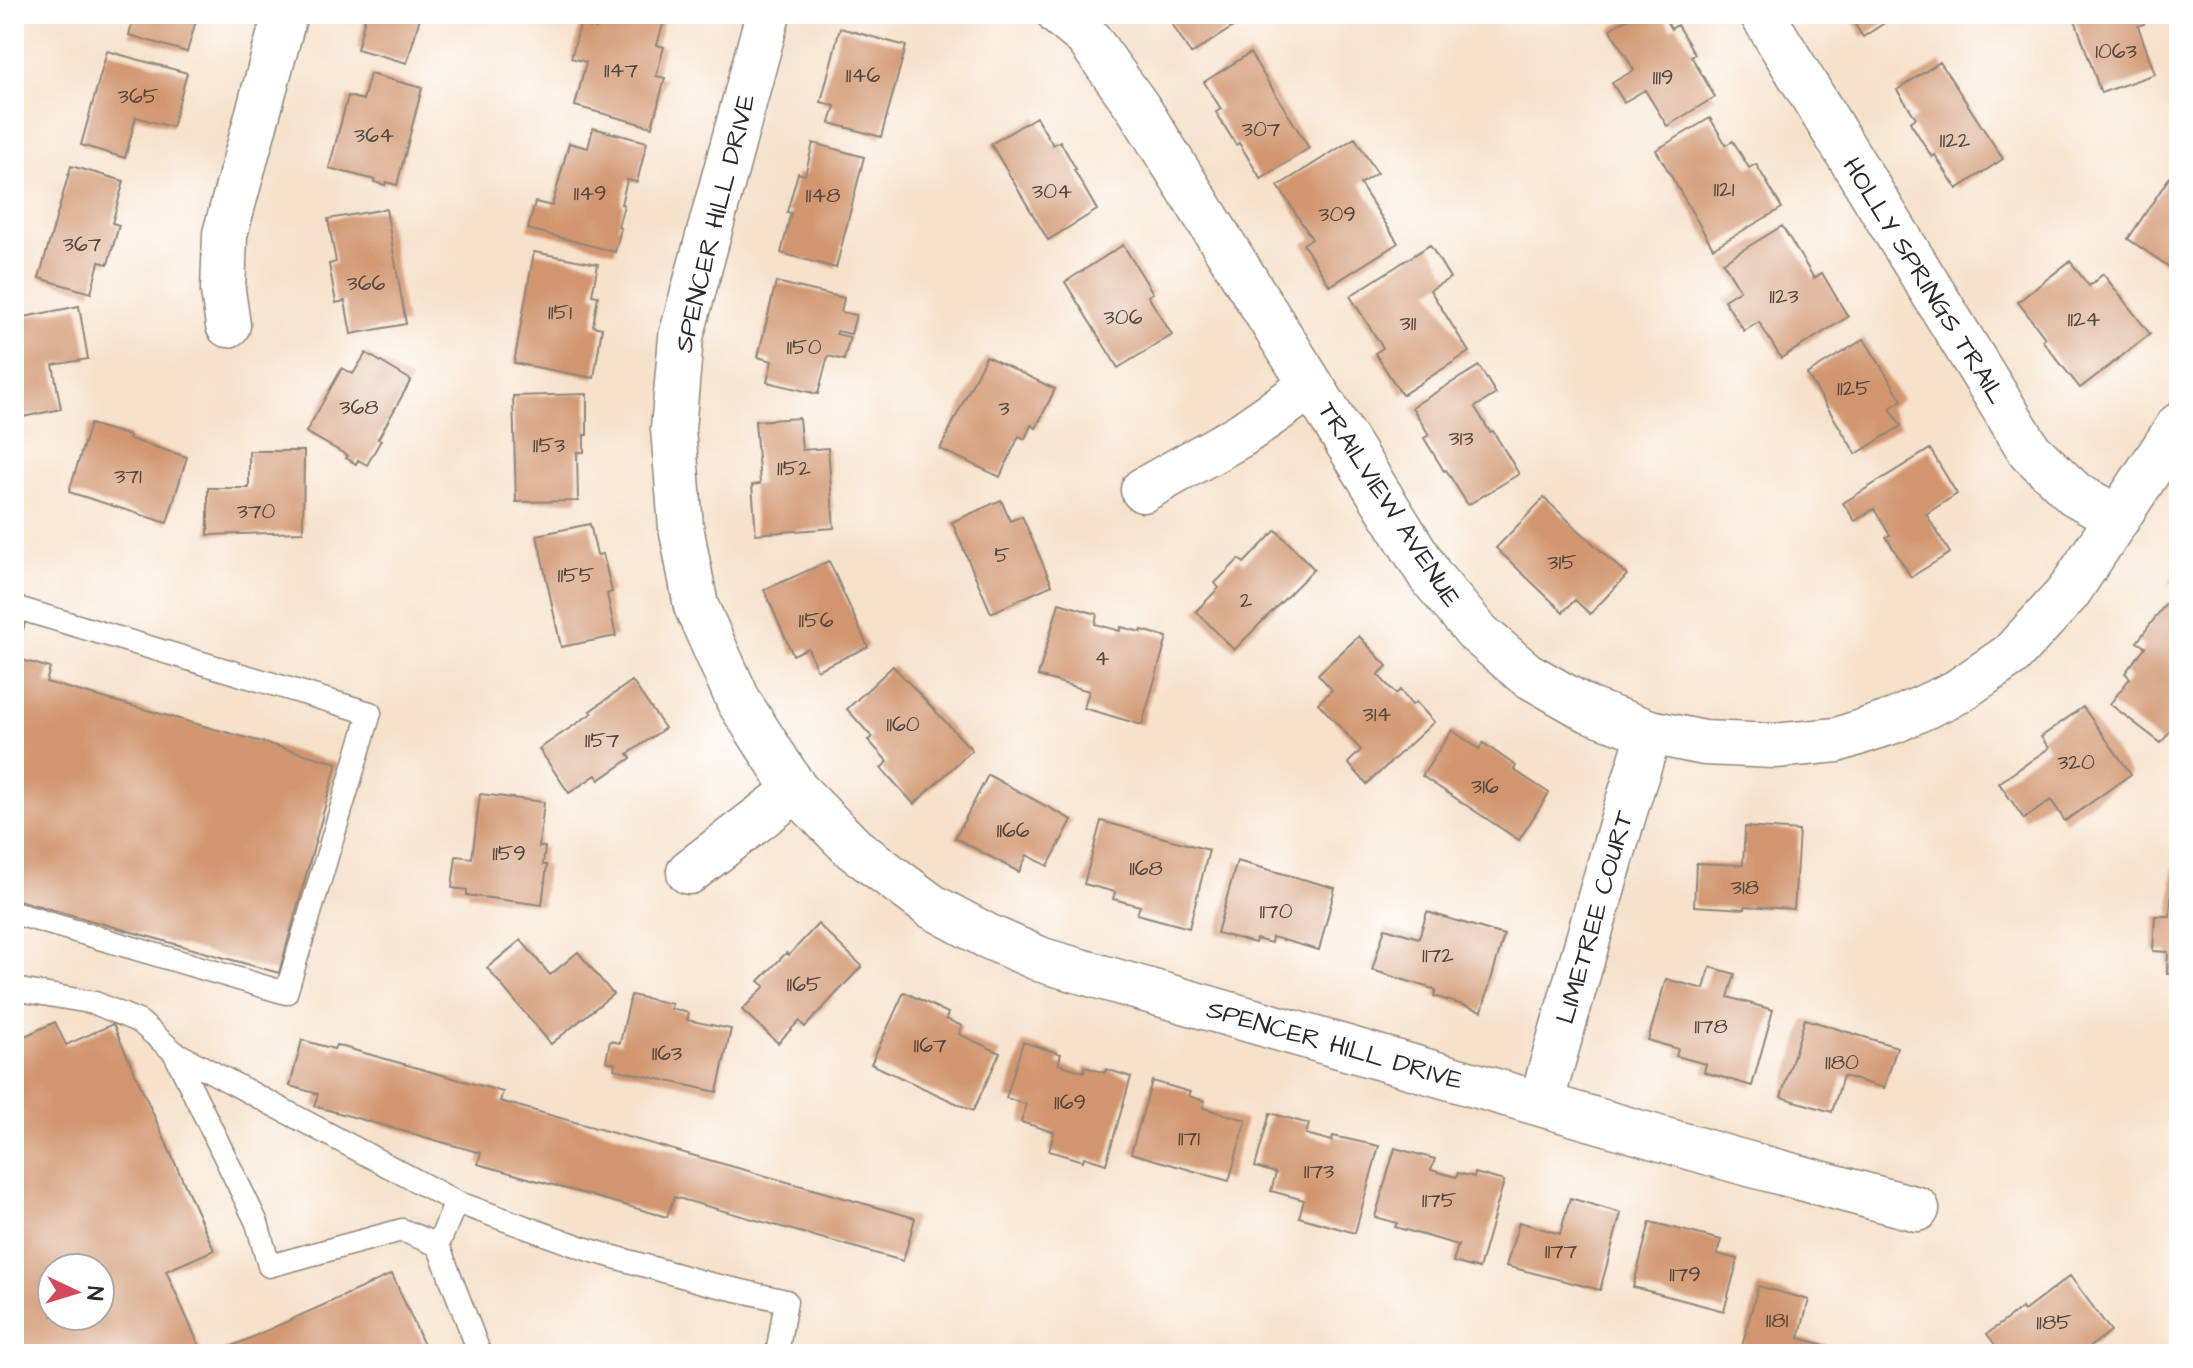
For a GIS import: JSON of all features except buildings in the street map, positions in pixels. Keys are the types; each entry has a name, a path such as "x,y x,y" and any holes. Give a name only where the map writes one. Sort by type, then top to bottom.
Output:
{"street":[{"path":"228,325 223,291 225,234 285,14"},
{"name":"SPENCER HILL DRIVE","path":"768,14 681,337 673,429 681,527 696,606 739,702 796,790 854,849 931,906 987,936 1042,960 1738,1161 1917,1209"},
{"name":"TRAILVIEW AVENUE","path":"1059,14 1087,37 1139,109 1431,577 1478,633 1526,674 1589,710 1650,732 1704,743 1775,746 1837,740 1894,721 1957,692 2011,655 2068,593 2179,425"},
{"name":"HOLLY SPRINGS TRAIL","path":"1762,14 2030,451 2075,494 2118,518"},
{"path":"1143,490 1241,435 1311,386"},
{"name":"LIMETREE COURT","path":"1541,1103 1650,732"},
{"path":"689,872 796,790"}],"lane":[{"path":"14,607 370,713 286,993 14,913"},
{"path":"14,989 95,1003 140,1022 174,1052 456,1202 586,1249 706,1283 786,1301 777,1354"},
{"path":"174,1052 257,1223 269,1266 402,1230 438,1245"},
{"path":"456,1202 438,1245 480,1354"}]}
